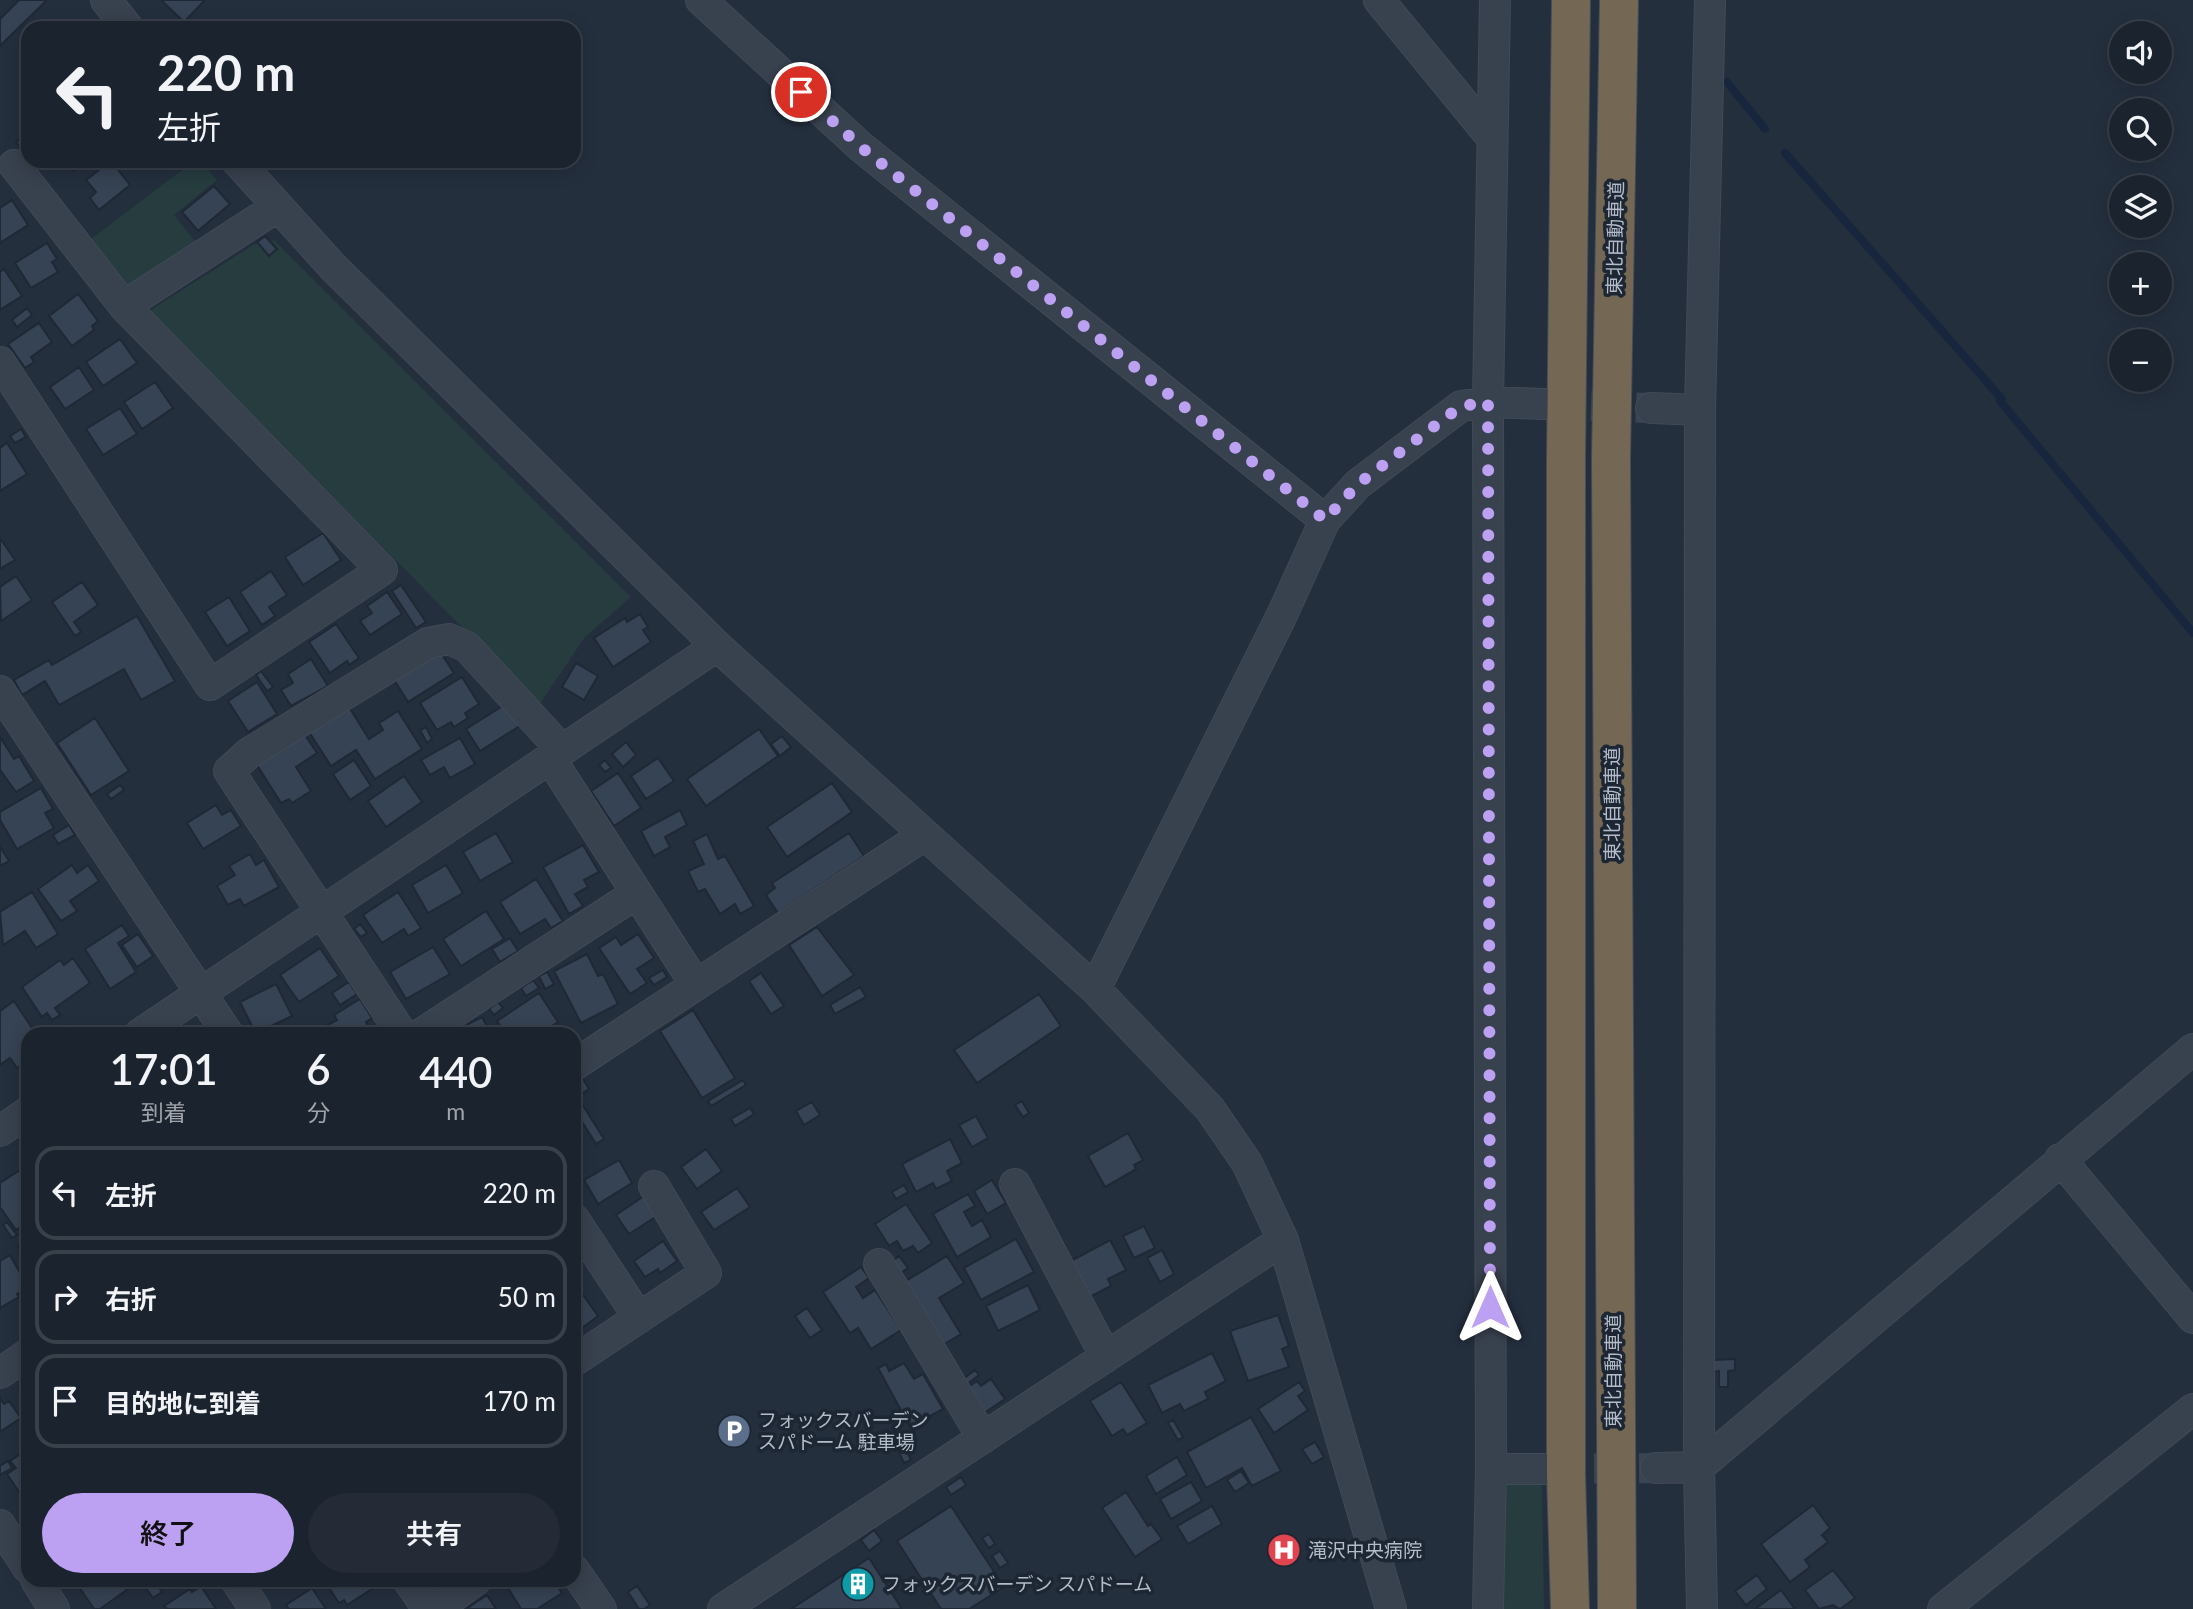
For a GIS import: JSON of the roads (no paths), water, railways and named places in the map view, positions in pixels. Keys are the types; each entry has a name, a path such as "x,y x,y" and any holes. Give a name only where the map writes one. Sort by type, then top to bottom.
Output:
{"highway":[{"path":"1570,1609 1566,1475 1566,459 1572,0"},
{"name":"東北自動車道","path":"1617,1609 1614,1466 1611,459 1619,0"}],"street":[{"path":"106,0 122,21"},
{"path":"701,0 861,147 1325,520"},
{"path":"1379,0 1492,138"},
{"path":"1488,1609 1491,1469 1488,402 1495,0"},
{"path":"1702,1609 1699,1467 1700,410 1710,0"},
{"path":"0,362 210,685 382,570 124,306 5,162"},
{"path":"243,168 343,277 717,646 923,836 1096,989 1210,1109 1247,1163 1283,1240 1391,1609"},
{"path":"124,306 277,207"},
{"path":"1096,989 1282,615 1325,520 1358,484 1461,406 1488,402 1544,404"},
{"path":"1651,408 1700,410"},
{"path":"397,1027 229,771 249,753 428,643 449,639 467,647 556,754 637,893 696,985"},
{"path":"150,1027 717,646"},
{"path":"0,691 223,1027"},
{"path":"581,1060 923,836"},
{"path":"432,1027 637,893"},
{"path":"1656,1468 1699,1467 2193,1049"},
{"path":"0,1131 21,1117"},
{"path":"2060,1160 2193,1318"},
{"path":"1015,1184 1106,1357"},
{"path":"581,1356 706,1273 654,1186"},
{"path":"581,1230 639,1318"},
{"path":"723,1609 1283,1240"},
{"path":"878,1264 983,1438"},
{"path":"0,1373 21,1359"},
{"path":"1943,1609 2193,1409"},
{"path":"1491,1469 1549,1469"},
{"path":"0,1525 21,1557"},
{"path":"581,1580 601,1609"},
{"path":"40,1587 54,1609"},
{"path":"241,1587 255,1609"},
{"path":"413,1587 428,1609"},
{"path":"436,1609 466,1587"}],"waterway":[{"path":"1727,82 1765,129"},
{"path":"1785,153 2002,399 2000,401 2193,633"}],"tunnel":[{"path":"1546,404 1651,408"},
{"path":"1549,1469 1656,1468"}],"place":[{"name":"フォックスバーデン スパドーム 駐車場","path":"734,1431"},
{"name":"滝沢中央病院","path":"1284,1550"},
{"name":"フォックスバーデン スパドーム","path":"858,1584"}]}
